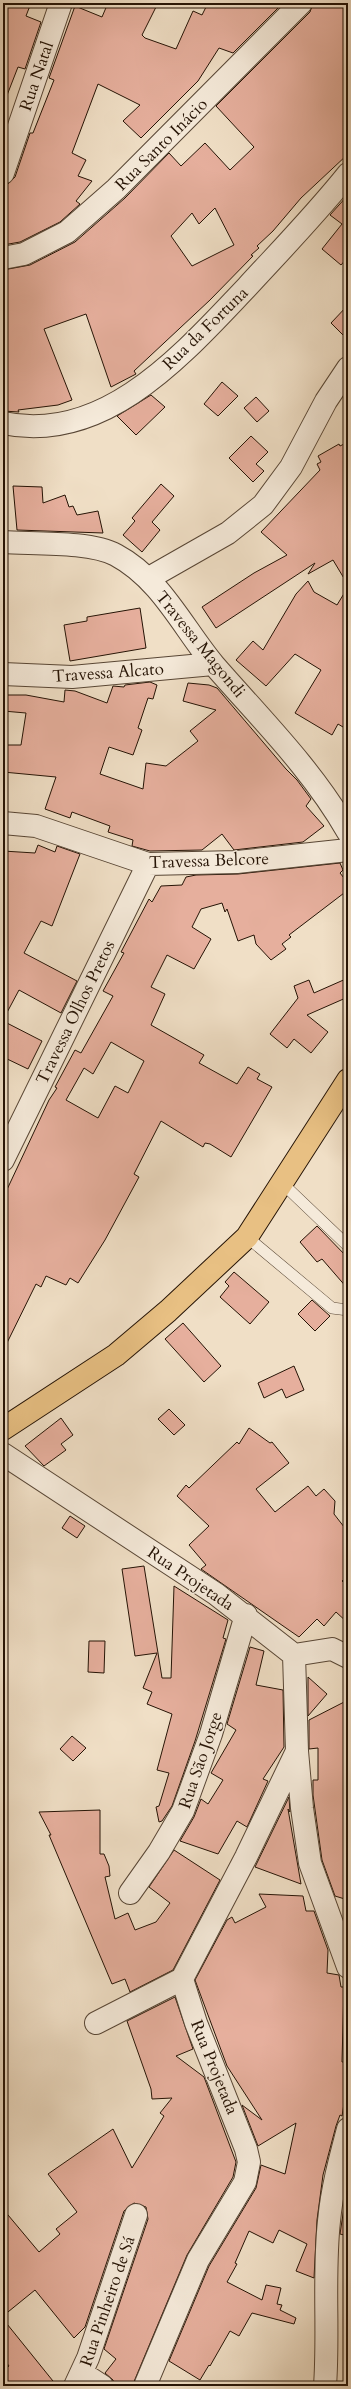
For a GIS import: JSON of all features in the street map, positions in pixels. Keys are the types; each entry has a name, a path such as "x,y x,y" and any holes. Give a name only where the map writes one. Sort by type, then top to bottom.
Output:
{"main road":[{"path":"3,1430 116,1355 168,1311 247,1237 348,1080"}],"street":[{"name":"Rua Natal","path":"3,173 61,3"},
{"name":"Rua Santo Inácio","path":"3,258 24,254 67,232 116,189 301,3"},
{"name":"Rua da Fortuna","path":"3,423 24,426 58,424 92,415 130,395 184,353 318,212 348,174"},
{"path":"149,578 228,533 263,505 291,467 326,401 348,368"},
{"name":"Travessa Magondi","path":"3,542 83,546 116,555 149,578 213,664 288,746 331,801 348,832"},
{"name":"Travessa Alcato","path":"3,674 72,677 213,664"},
{"name":"Travessa Belcore","path":"3,823 36,826 148,864 237,862 348,850"},
{"name":"Travessa Olhos Pretos","path":"3,1160 148,864"},
{"name":"Rua Projetada","path":"3,1454 246,1615 294,1655"},
{"name":"Rua São Jorge","path":"130,1893 159,1852 183,1812 211,1734 246,1615"},
{"path":"348,1657 332,1649 294,1655 297,1751 302,1808 310,1863 348,1967"},
{"path":"96,2023 182,1979 246,1857 297,1751"},
{"name":"Rua Projetada","path":"145,2386 198,2260 245,2182 248,2167 246,2149 196,2023 182,1979"},
{"path":"325,2386 328,2343 325,2290 328,2223 333,2187 348,2129"},
{"name":"Rua Pinheiro de Sá","path":"78,2379 136,2215"},
{"path":"78,2379 102,2386"}],"lane":[{"path":"282,1183 348,1246"},
{"path":"247,1237 332,1308 348,1310"}],"building":[{"path":"3,3 31,3 26,16 41,22 25,69 18,67 4,103"},
{"path":"108,3 158,3 142,35 145,38 176,49 193,11 202,15 208,3 283,3 233,53 219,48 198,81 141,138 123,121 140,105 98,84 72,153 86,160 78,176 92,181 76,201 80,204 60,222 20,242 3,245 3,196 7,185 15,177 30,133 33,133 54,80 49,78 75,6 102,17"},
{"path":"313,3 348,3 348,154 301,198 273,231 257,246 259,248 251,255 253,256 210,300 134,371 136,374 111,387 86,314 44,329 72,400 58,405 18,410 19,412 3,411 3,270 30,265 75,242 125,198 169,153 181,166 205,143 230,170 254,147 216,106 310,12","holes":["215,208 234,245 192,266 171,236 192,213 199,224"]},
{"path":"348,195 348,257 341,265 322,249 342,224 330,215"},
{"path":"348,305 348,340 331,323"},
{"path":"222,382 238,396 218,416 204,404"},
{"path":"151,395 165,407 136,435 117,416"},
{"path":"256,397 269,411 257,422 244,408"},
{"path":"251,436 268,452 256,464 264,471 253,482 229,458"},
{"path":"348,442 348,585 333,560 308,574 315,563 216,628 202,607 254,573 287,555 261,532 320,470 317,464 321,462 318,456 339,444 340,446"},
{"path":"161,484 174,496 152,522 160,530 142,552 123,535 135,521 132,518"},
{"path":"13,486 42,487 43,503 65,495 69,507 73,506 77,515 98,511 103,533 17,530"},
{"path":"308,581 314,592 337,605 348,587 348,730 338,724 332,735 295,713 321,670 295,654 266,686 236,660 253,641 263,650 296,594"},
{"path":"140,608 146,648 70,661 64,625 87,621 87,617"},
{"path":"150,682 157,685 153,699 148,698 138,728 142,730 133,755 109,747 100,774 143,789 146,763 166,766 198,741 190,731 216,710 183,701 188,683 209,685 217,688 297,780 311,799 306,806 324,826 303,842 234,850 222,834 202,850 150,851 132,846 133,840 108,832 110,826 72,812 70,818 45,809 56,777 3,772 3,745 21,745 26,713 3,711 3,695 26,695 64,702 65,690 75,691 107,703 113,686 124,687 125,685"},
{"path":"38,845 55,852 57,846 80,854 52,926 41,921 24,953 77,981 61,1013 19,990 3,1020 3,851 35,853"},
{"path":"340,863 343,870 340,873 348,883 348,890 289,935 291,937 282,944 286,949 271,960 256,944 254,935 238,941 227,909 225,912 222,903 201,909 192,927 211,939 194,969 167,955 151,987 165,994 151,1025 204,1055 199,1063 237,1084 248,1067 260,1074 257,1079 272,1087 231,1157 210,1144 205,1143 203,1147 161,1121 134,1174 139,1177 105,1240 78,1283 70,1278 66,1285 46,1276 41,1287 36,1284 3,1351 3,1198 49,1100 57,1088 55,1087 75,1050 81,1053 113,996 103,991 124,953 121,952 149,899 152,902 161,886 182,885 186,877 196,875 238,874","holes":["111,1042 144,1061 128,1093 115,1086 98,1118 66,1100 84,1068 93,1074"]},
{"path":"348,978 348,997 307,1015 328,1032 311,1053 294,1039 287,1048 270,1034 298,998 294,986 309,980 314,993"},
{"path":"3,1021 42,1041 28,1069 3,1057"},
{"path":"317,1226 348,1258 348,1289 322,1259 317,1262 300,1242"},
{"path":"234,1272 269,1302 250,1324 220,1297 229,1286 225,1282"},
{"path":"312,1300 330,1316 315,1331 298,1314"},
{"path":"183,1323 221,1366 204,1382 165,1339"},
{"path":"294,1366 304,1390 286,1398 282,1389 264,1398 258,1383"},
{"path":"169,1409 185,1425 174,1435 158,1419"},
{"path":"61,1418 73,1435 61,1444 66,1450 44,1466 25,1446"},
{"path":"249,1428 270,1443 272,1442 289,1463 256,1489 275,1512 308,1486 316,1496 324,1489 335,1501 334,1514 348,1532 348,1575 342,1581 348,1587 348,1623 336,1612 324,1626 317,1619 299,1637 201,1569 206,1565 189,1545 209,1526 177,1496 186,1485 189,1488 237,1442 239,1444"},
{"path":"70,1516 85,1526 77,1538 62,1528"},
{"path":"144,1566 162,1678 171,1678 174,1586 228,1620 223,1638 226,1639 195,1741 172,1806 162,1821 159,1822 156,1807 159,1806 169,1773 157,1770 172,1714 147,1704 152,1692 143,1688 157,1653 135,1656 122,1569"},
{"path":"89,1641 105,1641 104,1673 88,1672"},
{"path":"250,1647 264,1651 256,1685 283,1690 284,1747 263,1779 268,1781 247,1827 237,1821 218,1854 180,1841 194,1817 201,1799 208,1804 223,1780 211,1773 236,1730 227,1724"},
{"path":"308,1677 327,1694 308,1716"},
{"path":"348,1700 348,1900 335,1896 322,1860 313,1795 313,1780 318,1780 318,1748 309,1749 309,1720"},
{"path":"72,1736 86,1748 73,1761 60,1749"},
{"path":"289,1797 290,1812 288,1809 301,1884 255,1867"},
{"path":"100,1810 100,1854 104,1854 109,1866 110,1876 105,1877 115,1919 128,1913 135,1930 156,1922 170,1903 149,1887 174,1850 220,1880 173,1970 130,1992 125,1979 112,1984 49,1835 51,1835 39,1812"},
{"path":"259,1894 303,1896 306,1911 314,1911 328,1950 327,1973 339,1975 341,1987 344,1987 342,2062 348,2062 348,2079 342,2116 340,2115 336,2126 323,2175 317,2220 314,2278 296,2271 307,2244 279,2230 273,2243 249,2231 235,2263 237,2264 227,2282 262,2300 266,2285 281,2288 277,2304 282,2305 280,2310 296,2318 294,2324 252,2313 239,2336 230,2331 210,2366 209,2365 200,2380 169,2361 209,2266 256,2188 261,2165 285,2174 296,2123 258,2146 242,2105 262,2120 227,2066 195,1980 227,1920 232,1917 235,1923 266,1907"},
{"path":"175,1997 193,2049 176,2056 204,2077 236,2162 233,2177 187,2255 133,2384 131,2386 114,2386 113,2380 105,2373 116,2359 104,2349 148,2219 146,2207 134,2203 124,2211 85,2327 74,2338 35,2290 3,2316 3,2209 39,2252 60,2234 56,2229 77,2212 48,2174 113,2129 132,2168 164,2116 160,2113 172,2098 152,2099 151,2089 127,2021"},
{"path":"348,2181 348,2236 340,2234"},
{"path":"3,2319 57,2386 3,2386 3,2371 9,2366 3,2358"}]}
